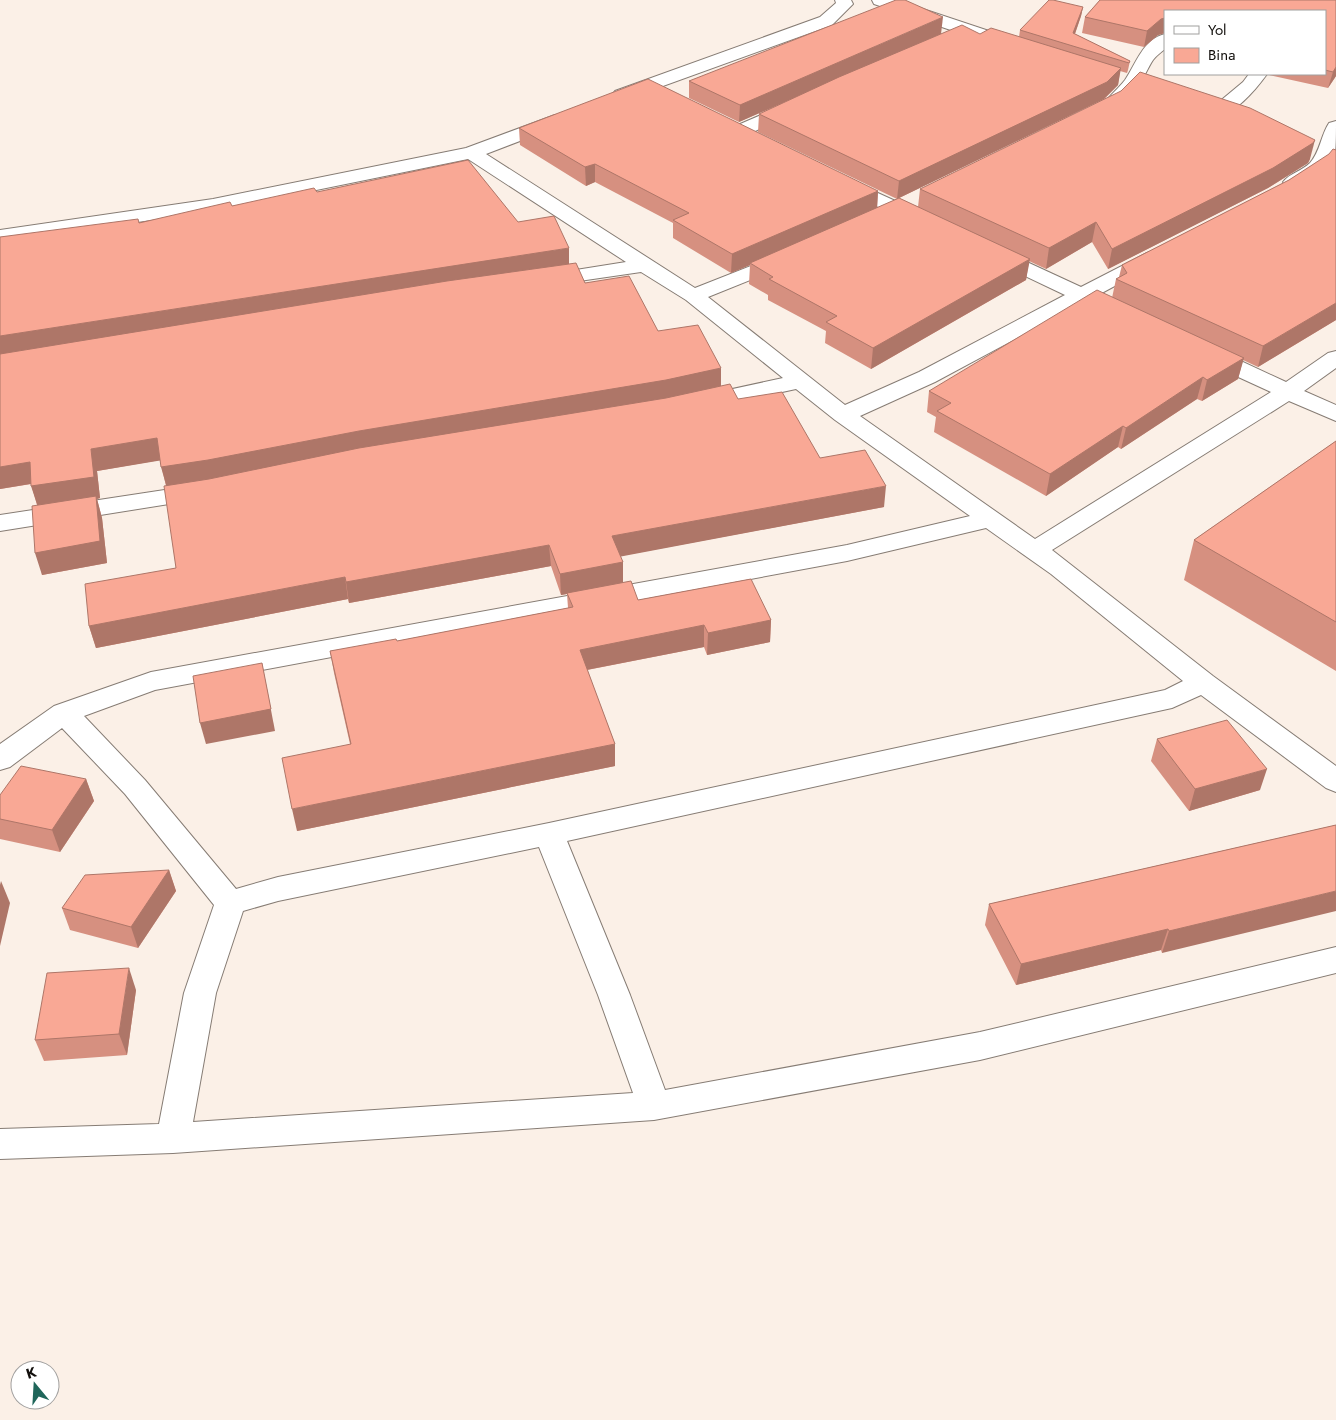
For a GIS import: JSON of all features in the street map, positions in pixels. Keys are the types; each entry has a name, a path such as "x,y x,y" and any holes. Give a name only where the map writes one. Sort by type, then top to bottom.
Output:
{"street":[{"path":"600,103 826,21 845,4 843,0"},
{"path":"880,0 1004,42"},
{"path":"942,41 967,31"},
{"path":"1096,113 1111,105 1133,82 1146,57 1164,40"},
{"path":"1220,111 1249,86 1257,75"},
{"path":"646,86 671,98"},
{"path":"764,144 729,127 806,100"},
{"path":"1203,105 1238,117"},
{"path":"0,236 213,205 471,153 573,114"},
{"path":"1276,194 1316,168 1336,127"},
{"path":"471,153 693,296 842,415 1060,568 1203,683 1336,780"},
{"path":"826,175 940,229"},
{"path":"872,220 922,196"},
{"path":"975,246 1134,320"},
{"path":"842,415 927,377 1080,294 1176,246"},
{"path":"693,296 796,254"},
{"path":"528,283 646,265"},
{"path":"1188,345 1336,414"},
{"path":"1035,550 1287,392 1336,358"},
{"path":"676,408 800,381"},
{"path":"0,523 222,489"},
{"path":"0,760 64,713 151,681 847,553 991,519"},
{"path":"230,903 278,889 549,834 1172,698 1203,683"},
{"path":"64,713 135,787 230,903"},
{"path":"549,834 614,995 654,1106"},
{"path":"173,1138 200,993 230,903"},
{"path":"0,1144 173,1138 654,1106 980,1046 1336,960"}],"building":[{"path":"896,0 905,0 943,17 740,105 689,81"},
{"path":"1049,0 1083,7 1073,33 1130,61 1129,63 1020,30"},
{"path":"1100,0 1336,0 1336,67 1333,72 1326,70 1326,10 1164,10 1164,18 1147,31 1085,17"},
{"path":"962,25 980,34 991,28 1121,68 1107,82 899,181 759,114 839,77"},
{"path":"1140,72 1250,108 1315,140 1273,168 1112,249 1096,222 1049,248 920,189 1121,91"},
{"path":"648,79 878,191 732,254 673,220 689,213 595,164 585,167 519,128"},
{"path":"1333,149 1336,150 1336,303 1263,346 1116,279 1127,273 1122,265 1289,180 1329,154"},
{"path":"468,160 518,222 554,216 569,248 0,336 0,237 138,219 139,223 230,202 232,206 314,188 317,192"},
{"path":"899,198 1030,259 873,348 826,322 837,316 769,279 773,277 750,263"},
{"path":"576,263 585,283 629,276 658,331 698,325 721,368 666,380 359,431 208,460 161,467 157,438 91,449 94,477 31,486 30,462 0,467 0,354 447,281"},
{"path":"1097,290 1244,358 1207,380 1203,377 1126,428 1123,426 1050,474 937,411 951,403 929,391"},
{"path":"730,384 738,399 782,392 820,458 865,450 886,486 612,536 623,562 560,574 549,545 346,582 345,577 89,626 85,584 176,568 164,486 209,479 359,448 666,398"},
{"path":"1336,441 1336,622 1194,540"},
{"path":"96,496 100,541 35,553 32,506"},
{"path":"751,579 771,620 708,633 704,625 580,650 615,744 292,809 282,758 351,744 330,651 396,639 397,641 573,607 567,593 631,581 638,600"},
{"path":"262,663 271,709 200,723 193,676"},
{"path":"1227,720 1267,769 1195,789 1157,739"},
{"path":"21,766 86,779 52,830 0,819 0,795"},
{"path":"1336,825 1336,891 1169,931 1168,929 1021,964 989,904"},
{"path":"169,870 131,927 62,908 85,875"},
{"path":"129,968 119,1034 35,1040 47,973"}]}
